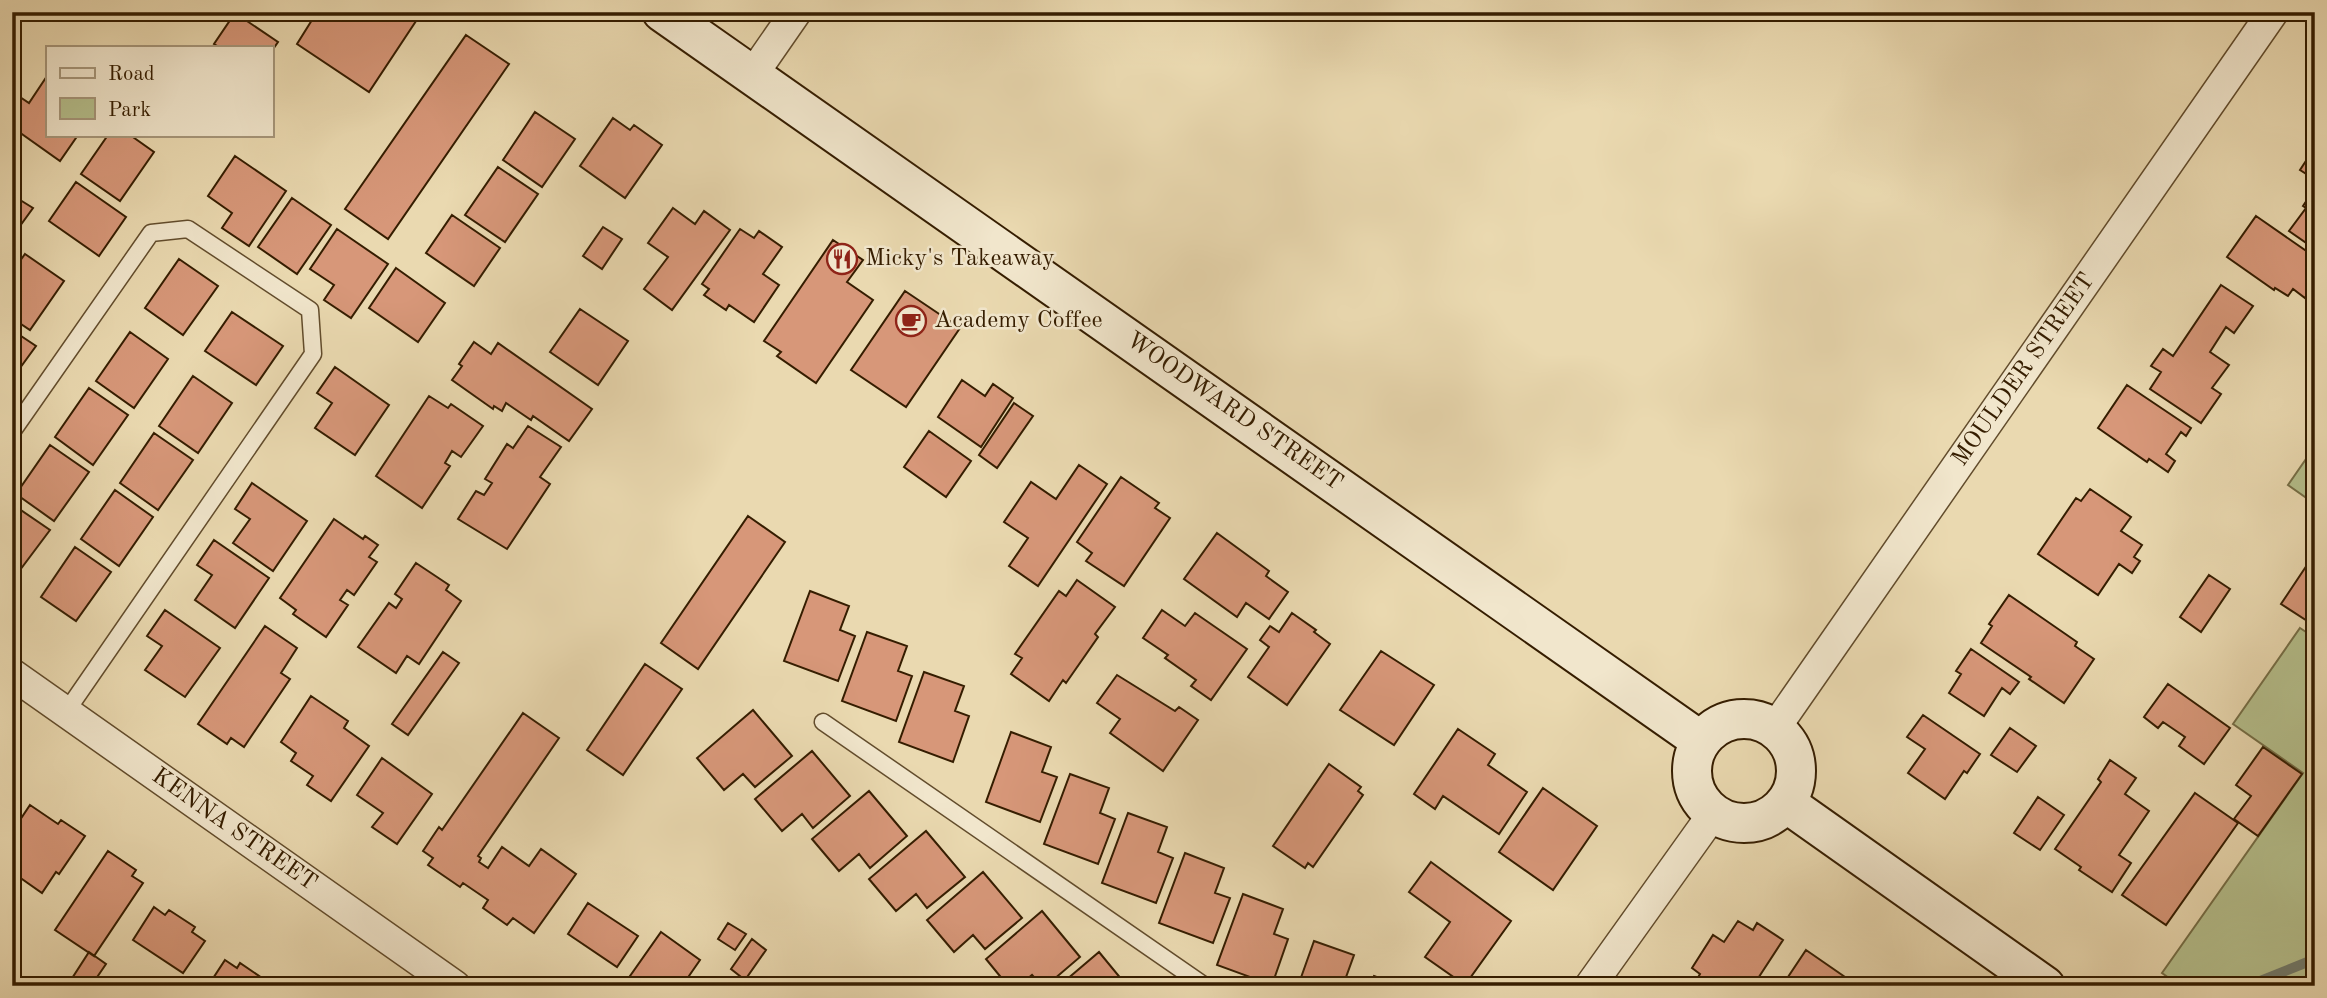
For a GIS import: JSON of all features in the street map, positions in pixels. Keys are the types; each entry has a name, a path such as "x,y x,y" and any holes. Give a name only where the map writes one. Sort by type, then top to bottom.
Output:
{"street":[{"name":"WOODWARD STREET","path":"662,12 1701,741"},
{"path":"753,74 796,12"},
{"name":"MOULDER STREET","path":"1775,728 2273,12"},
{"name":"KENNA STREET","path":"12,674 455,986"},
{"path":"1744,718 1775,728 1787,740 1796,763 1794,789 1786,803 1767,818 1744,824 1713,814 1694,789 1694,756 1701,741 1712,729 1744,718"},
{"path":"1786,803 2045,986"},
{"path":"1590,986 1713,814"}],"lane":[{"path":"12,432 151,233 188,229 310,310 313,354 66,712"},
{"path":"823,722 1205,986"}],"green space":[{"path":"2315,446 2315,504 2288,485"},
{"path":"2300,628 2315,638 2315,986 2180,986 2162,973 2303,773 2233,724"}],"building":[{"path":"317,12 422,12 369,92 297,44"},
{"path":"235,13 278,42 273,49 273,46 214,44"},
{"path":"466,35 509,64 388,239 345,209"},
{"path":"46,78 46,136 77,136 60,161 12,127 12,107 20,97 29,103"},
{"path":"535,112 575,139 542,187 503,160"},
{"path":"613,118 630,130 634,125 662,145 625,198 580,166"},
{"path":"107,136 131,136 154,152 120,201 81,174"},
{"path":"2315,147 2315,183 2314,179 2300,170"},
{"path":"235,156 286,191 249,246 222,228 232,213 208,196"},
{"path":"498,167 538,194 505,242 465,215"},
{"path":"76,182 126,217 99,256 49,221"},
{"path":"2315,188 2315,249 2289,231 2306,208 2303,206"},
{"path":"12,195 33,208 12,237"},
{"path":"292,198 331,225 297,274 258,247"},
{"path":"673,208 695,224 704,211 730,230 672,310 644,289 668,257 648,243"},
{"path":"452,215 500,248 474,286 426,253"},
{"path":"2256,216 2315,257 2315,284 2305,298 2293,289 2288,296 2275,288 2274,290 2227,257"},
{"path":"603,227 622,239 602,269 583,256"},
{"path":"337,229 388,264 351,318 324,300 334,285 310,269"},
{"path":"740,229 754,238 759,231 782,247 763,274 779,285 754,322 729,305 726,310 704,295 709,289 702,284"},
{"path":"833,240 863,260 847,282 873,300 816,383 777,356 781,352 764,341"},
{"path":"25,254 64,281 30,330 12,318 12,272"},
{"path":"179,259 218,286 183,335 145,308"},
{"path":"396,268 445,303 418,342 369,308"},
{"path":"2221,285 2253,306 2234,333 2226,327 2210,352 2229,365 2212,388 2221,394 2201,423 2150,389 2161,372 2151,366 2163,349 2173,356"},
{"path":"905,291 960,328 906,407 851,370"},
{"path":"580,309 628,341 598,385 550,352"},
{"path":"232,312 283,346 256,385 205,351"},
{"path":"12,330 36,346 12,379"},
{"path":"130,332 168,359 134,408 96,381"},
{"path":"474,342 491,354 498,343 592,409 569,441 533,416 531,420 506,403 502,411 494,406 493,409 452,380"},
{"path":"335,367 389,405 355,455 315,428 332,403 317,393"},
{"path":"193,376 232,403 198,453 159,426"},
{"path":"962,380 985,396 993,384 1013,398 981,447 938,417"},
{"path":"2127,385 2191,428 2186,436 2181,432 2166,454 2175,461 2168,472 2149,459 2147,462 2098,428"},
{"path":"89,388 128,415 93,465 55,437"},
{"path":"429,396 448,408 451,404 483,426 461,457 452,451 445,463 450,466 422,508 376,476"},
{"path":"1014,403 1033,416 997,468 979,455"},
{"path":"528,426 561,447 540,477 550,484 507,549 458,519 476,491 484,495 492,483 485,479 507,444 513,448"},
{"path":"929,431 971,461 946,497 904,467"},
{"path":"154,433 193,460 158,510 120,483"},
{"path":"50,445 89,472 54,521 16,494"},
{"path":"1079,465 1107,484 1038,586 1009,566 1028,538 1004,522 1031,482 1056,499"},
{"path":"1121,477 1159,503 1155,508 1170,518 1124,586 1086,561 1092,553 1077,542"},
{"path":"252,483 307,521 273,571 233,543 250,519 235,509"},
{"path":"2090,489 2131,517 2121,531 2142,545 2134,557 2140,561 2132,573 2119,564 2098,595 2038,554 2076,498 2081,501"},
{"path":"115,490 153,517 119,566 81,539"},
{"path":"12,504 50,530 14,578 12,577"},
{"path":"748,516 785,542 698,669 661,643"},
{"path":"334,519 363,539 365,536 378,545 369,557 377,562 354,595 347,590 340,600 348,605 326,637 293,614 296,610 280,598"},
{"path":"1217,533 1269,571 1266,576 1288,592 1269,619 1246,603 1237,617 1184,579"},
{"path":"214,540 269,578 235,628 195,600 212,575 197,565"},
{"path":"75,547 111,572 76,621 41,597"},
{"path":"2309,562 2315,565 2315,626 2281,604"},
{"path":"416,563 449,585 446,590 461,601 419,664 407,656 396,673 358,647 389,603 396,608 402,599 395,594"},
{"path":"2209,575 2230,589 2201,632 2180,617"},
{"path":"1077,580 1115,607 1095,634 1098,637 1066,683 1063,680 1049,701 1011,674 1022,658 1015,654 1059,591 1066,596"},
{"path":"810,591 849,606 840,630 855,636 838,681 784,661"},
{"path":"2009,595 2077,642 2075,646 2094,659 2064,703 1981,643 1992,626 1989,624"},
{"path":"165,610 220,648 185,697 145,670 162,646 147,636"},
{"path":"1162,610 1185,626 1195,613 1247,649 1211,700 1191,686 1196,680 1165,658 1168,655 1143,638"},
{"path":"1292,613 1330,644 1287,705 1248,677 1269,647 1260,640 1270,626 1279,632"},
{"path":"265,626 297,648 281,673 290,679 244,747 231,738 227,744 198,724"},
{"path":"867,632 907,646 898,671 912,676 896,721 842,701"},
{"path":"1971,649 2019,682 2010,694 2002,688 1984,716 1949,693 1961,674 1956,671"},
{"path":"1381,651 1434,685 1394,745 1340,710"},
{"path":"443,652 459,663 408,735 392,724"},
{"path":"645,664 682,689 623,775 587,750"},
{"path":"924,672 964,686 955,711 969,716 953,762 899,742"},
{"path":"1117,675 1175,711 1179,707 1198,720 1163,771 1110,733 1120,719 1097,703"},
{"path":"2168,684 2230,728 2204,764 2179,746 2185,737 2163,722 2158,728 2144,717"},
{"path":"311,696 348,721 344,728 369,746 331,801 307,785 313,776 291,761 296,753 281,742"},
{"path":"753,710 792,756 755,787 743,774 724,790 697,758"},
{"path":"523,713 559,738 478,856 481,858 479,862 488,868 502,847 529,866 541,849 576,874 534,933 513,918 507,925 483,908 488,900 463,883 460,887 428,865 433,858 423,851 439,827 442,830"},
{"path":"1923,715 1980,754 1967,773 1964,771 1945,799 1908,773 1925,749 1907,737"},
{"path":"2010,728 2036,746 2017,772 1991,755"},
{"path":"1458,729 1495,754 1488,765 1527,792 1499,834 1443,796 1435,809 1414,794"},
{"path":"1011,732 1051,747 1042,772 1057,777 1040,822 986,802"},
{"path":"2263,747 2302,774 2258,836 2234,819 2251,796 2236,785"},
{"path":"812,751 850,796 813,828 802,814 782,831 755,799"},
{"path":"382,758 432,794 397,844 372,827 383,813 357,795"},
{"path":"2110,760 2136,778 2125,794 2149,811 2119,855 2131,863 2112,892 2079,870 2081,867 2055,849 2101,782 2098,779"},
{"path":"1329,764 1361,787 1358,791 1363,795 1313,867 1308,863 1305,868 1273,846"},
{"path":"1070,774 1109,788 1100,813 1115,819 1098,864 1044,844"},
{"path":"1543,788 1597,826 1553,890 1499,852"},
{"path":"869,791 907,836 870,868 859,854 839,871 812,839"},
{"path":"2195,793 2238,823 2166,925 2122,895"},
{"path":"2038,797 2064,815 2040,850 2014,833"},
{"path":"30,805 58,824 61,820 85,836 59,874 56,872 42,893 12,872 12,832"},
{"path":"1128,813 1167,827 1158,852 1173,858 1156,903 1102,883"},
{"path":"926,831 965,877 927,908 916,894 896,911 869,879"},
{"path":"108,851 136,870 132,876 143,883 94,956 55,930"},
{"path":"1185,853 1224,868 1215,893 1230,898 1213,943 1159,923"},
{"path":"1431,862 1511,921 1465,985 1425,957 1450,922 1409,892"},
{"path":"983,872 1022,918 985,949 973,935 954,952 927,920"},
{"path":"1243,894 1283,909 1274,934 1288,939 1272,985 1217,965"},
{"path":"588,903 638,936 617,967 568,934"},
{"path":"154,907 165,915 169,910 195,927 192,932 205,941 183,973 133,940"},
{"path":"1042,911 1080,957 1046,986 1042,986 1032,975 1019,986 1008,986 986,959"},
{"path":"1738,921 1753,930 1757,923 1783,940 1753,986 1693,986 1700,974 1692,968 1713,935 1724,942"},
{"path":"728,923 746,934 735,950 718,939"},
{"path":"661,932 700,960 682,986 623,986"},
{"path":"752,939 766,950 745,980 731,969"},
{"path":"1314,941 1354,955 1345,980 1359,986 1298,986"},
{"path":"1806,950 1858,986 1782,986"},
{"path":"89,952 106,964 91,986 74,986 69,983"},
{"path":"1099,952 1127,986 1059,986"},
{"path":"225,960 237,968 240,963 268,982 266,986 208,986"},
{"path":"1374,976 1400,986 1371,986"}],"waterway":[{"path":"2248,986 2315,959"}],"place":[{"name":"Micky's Takeaway","path":"842,259"},
{"name":"Academy Coffee","path":"911,321"}]}
